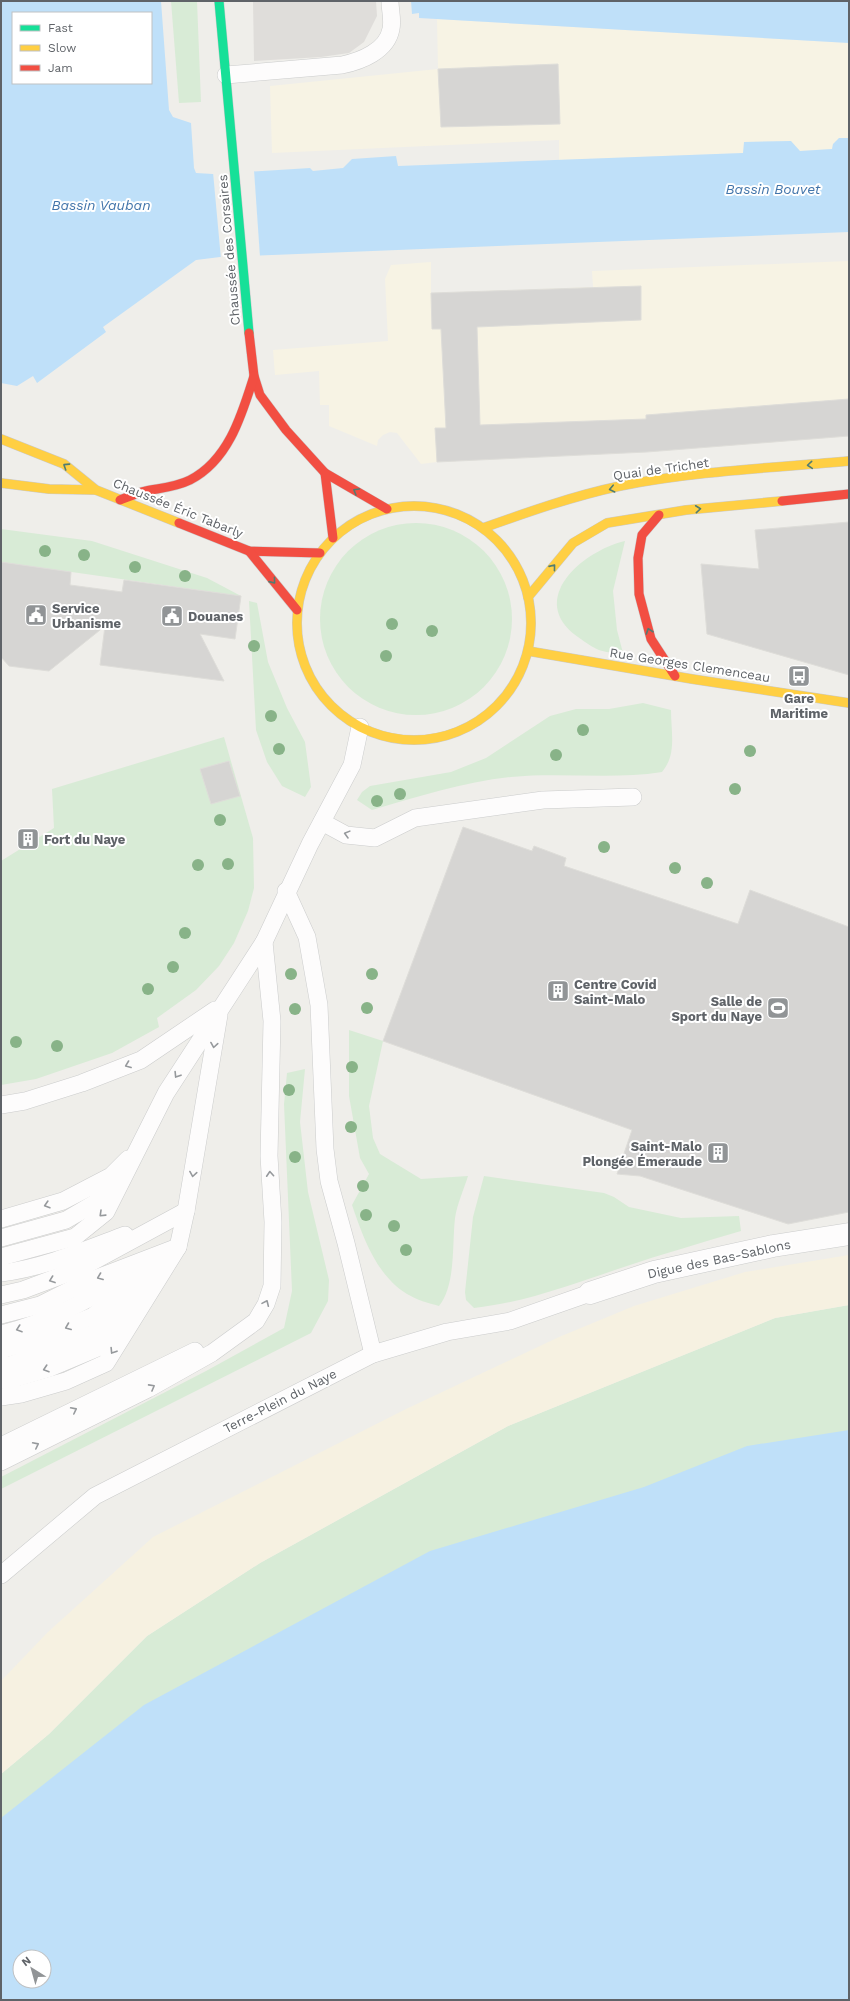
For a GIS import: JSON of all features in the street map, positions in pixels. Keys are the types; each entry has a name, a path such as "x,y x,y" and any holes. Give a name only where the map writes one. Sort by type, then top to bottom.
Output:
{"main road":[{"name":"Chaussée des Corsaires","path":"220,1 251,353 254,376 260,395 286,430 325,473 387,509"},
{"path":"120,500 145,491 168,488 190,480 205,470 219,455 238,425 254,376"},
{"name":"Chaussée Éric Tabarly","path":"1,439 64,464 96,490 250,551 320,552"},
{"name":"Quai de Trichet","path":"483,528 567,499 636,483 686,476 849,461"},
{"path":"325,473 333,538"},
{"name":"Chaussée Éric Tabarly","path":"1,483 49,489 96,490"},
{"path":"528,598 573,543 607,523 686,510 849,494"},
{"path":"412,505 437,508 461,516 483,528 504,547 519,571 528,598 531,624 528,650 515,683 492,711 462,729 429,739 393,738 360,727 332,707 310,678 298,646 297,610 304,580 320,552 333,538 349,525 368,515 387,509 412,505"},
{"path":"659,515 642,535 638,558 639,594 651,639 675,676"},
{"name":"Chaussée Éric Tabarly","path":"250,551 297,610"},
{"name":"Rue Georges Clemenceau","path":"528,650 675,676 849,703"}],"street":[{"name":"Digue des Bas-Sablons","path":"590,1293 654,1272 773,1246 849,1234"}],"lane":[{"path":"226,75 342,65 360,61 379,49 388,40 392,28 390,1"},
{"path":"1,1257 75,1237 106,1212 166,1093 220,1007 237,985 264,942 286,891 352,765 360,727"},
{"path":"322,822 346,835 375,838 415,818 543,800 633,797"},
{"path":"286,891 307,937 319,1005 325,1149 329,1181 373,1354"},
{"path":"1,1462 148,1389 212,1353 256,1321 266,1304 272,1286 273,1222 269,1156 272,1021 264,942"},
{"path":"1,1105 25,1101 82,1083 141,1060 220,1007"},
{"path":"1,1397 21,1394 66,1380 106,1363 178,1247 186,1211 220,1007"},
{"path":"1,1219 63,1201 111,1176 139,1149"},
{"path":"1,1238 66,1220 95,1203 126,1174"},
{"path":"1,1273 19,1271 77,1252 186,1211"},
{"path":"1,1295 22,1290 79,1269 186,1211"},
{"path":"1,1315 40,1304 84,1283 178,1247"},
{"path":"1,1334 50,1318 88,1300 178,1247"},
{"path":"1,1350 35,1340 93,1316 178,1247"},
{"path":"1,1366 10,1365 97,1332 160,1277"},
{"path":"1,1380 13,1379 50,1368 100,1347 160,1277"},
{"name":"Terre-Plein du Naye","path":"1,1575 95,1496 373,1354 447,1332 510,1321 590,1293"},
{"path":"1,1446 256,1321"}],"shaded area":[{"path":"253,1 376,1 377,16 364,42 349,53 321,57 254,61"},
{"path":"437,19 849,43 849,138 839,138 833,144 832,149 800,151 744,142 744,153 559,160 559,140 272,153 270,86 438,69"},
{"path":"849,261 849,436 647,452 421,464 397,433 390,432 383,435 378,440 377,446 329,426 329,405 320,405 319,371 275,375 273,350 388,341 385,279 391,265 431,262 431,293 593,287 592,271"}],"green space":[{"path":"171,1 197,1 201,102 179,103"},
{"path":"416,523 435,525 453,531 477,545 484,551 490,558 504,582 510,600 512,619 510,638 504,656 490,680 484,687 477,693 453,707 435,713 416,715 397,713 379,707 355,693 348,687 342,680 328,656 322,638 320,619 322,600 328,582 342,558 348,551 355,545 379,531 397,525"},
{"path":"1,529 92,541 207,578 241,596 1,562"},
{"path":"625,541 613,591 617,630 623,653 609,652 599,650 590,645 578,637 563,623 557,608 559,593 566,579 578,566 592,555 609,546"},
{"path":"249,601 257,603 268,662 287,708 305,742 311,787 305,797 282,786 267,762 256,730"},
{"path":"643,703 671,710 672,743 670,758 662,772 605,776 549,775 493,779 458,786 372,810 357,800 362,792 370,786 451,772 486,758 550,716 576,709 609,709"},
{"path":"224,737 253,838 254,888 248,911 234,943 219,966 196,990 157,1018 159,1027 112,1053 36,1079 1,1085 1,861 54,828 52,789"},
{"path":"349,1030 383,1041 369,1106 373,1138 380,1154 421,1179 468,1176 455,1218 451,1276 444,1297 439,1306 419,1300 407,1294 387,1277 379,1266 366,1242 352,1205 369,1174 360,1158 349,1096"},
{"path":"305,1069 300,1122 308,1192 329,1280 328,1301 311,1333 1,1489 1,1477 206,1371 284,1328 292,1291 284,1104 287,1073"},
{"path":"484,1176 604,1193 614,1197 629,1207 681,1218 739,1216 741,1231 550,1292 474,1308 466,1300 465,1292 473,1217"},
{"path":"849,1305 849,2000 1,2000 1,1774 49,1734 147,1636 260,1563 508,1426 775,1318"}],"sand":[{"path":"849,1255 849,1305 775,1318 508,1426 260,1563 147,1636 49,1734 1,1774 1,1681 48,1632 153,1537 404,1410 559,1337 634,1306 745,1272"}],"water":[{"path":"1,1 161,1 169,110 173,117 191,123 194,168 196,173 213,174 310,168 313,171 343,168 352,159 396,156 398,166 743,153 744,142 791,141 800,151 832,149 833,144 839,138 849,138 849,232 220,257 196,260 103,327 106,332 37,383 33,376 17,386 1,383"},
{"path":"411,1 849,1 849,43 419,18 419,13 412,14"},
{"path":"849,1430 849,2000 1,2000 1,1818 144,1705 430,1551 644,1487 747,1446"}],"pier":[{"path":"254,170 260,257 221,259 213,172"}],"building":[{"path":"558,64 560,124 441,127 438,69"},
{"path":"641,286 641,320 477,327 480,425 646,419 646,415 849,399 849,436 647,452 437,462 435,428 446,428 441,329 432,329 431,293"},
{"path":"849,522 849,675 707,634 701,564 759,569 755,530"},
{"path":"1,562 71,572 70,585 122,592 124,580 241,596 235,639 200,634 224,681 100,665 105,626 49,671 9,666 1,657"},
{"path":"229,761 240,796 211,804 200,769"},
{"path":"463,827 532,851 534,846 566,858 564,866 738,924 750,890 849,927 849,1212 788,1224 640,1176 617,1174 632,1130 383,1041"}],"traffic: fast":[{"path":"219,1 249,333"}],"traffic: slow":[{"path":"1,439 64,464 96,490 179,523"},
{"path":"483,528 568,499 620,486 705,473 849,461"},
{"path":"1,483 49,489 96,490"},
{"path":"528,597 573,543 607,523 686,510 782,501"},
{"path":"414,506 437,508 459,515 479,526 497,540 511,558 522,578 529,600 531,623 529,646 522,668 511,688 497,706 479,720 459,731 437,738 414,740 391,738 369,731 349,720 331,706 317,688 306,668 299,646 297,623 299,600 306,578 317,558 331,540 349,526 369,515 391,508 414,506"},
{"path":"528,651 692,679 849,703"}],"traffic: jam":[{"path":"249,333 254,376 260,395 286,430 325,473 387,509"},
{"path":"120,500 143,492 168,487 190,480 215,461 232,435 239,420 254,376"},
{"path":"325,473 333,538"},
{"path":"782,501 849,494"},
{"path":"659,515 642,535 638,558 639,594 651,639 675,676"},
{"path":"179,523 249,551 320,553"},
{"path":"249,551 297,610"}],"place":[{"name":"Service Urbanisme","path":"36,615"},
{"name":"Douanes","path":"172,616"},
{"name":"Gare Maritime","path":"799,676"},
{"name":"Fort du Naye","path":"28,839"},
{"name":"Centre Covid Saint-Malo","path":"558,991"},
{"name":"Salle de Sport du Naye","path":"778,1008"},
{"name":"Saint-Malo Plongée Émeraude","path":"718,1153"}],"water label":[{"name":"Bassin Bouvet","path":"773,189"},
{"name":"Bassin Vauban","path":"101,205"}]}
